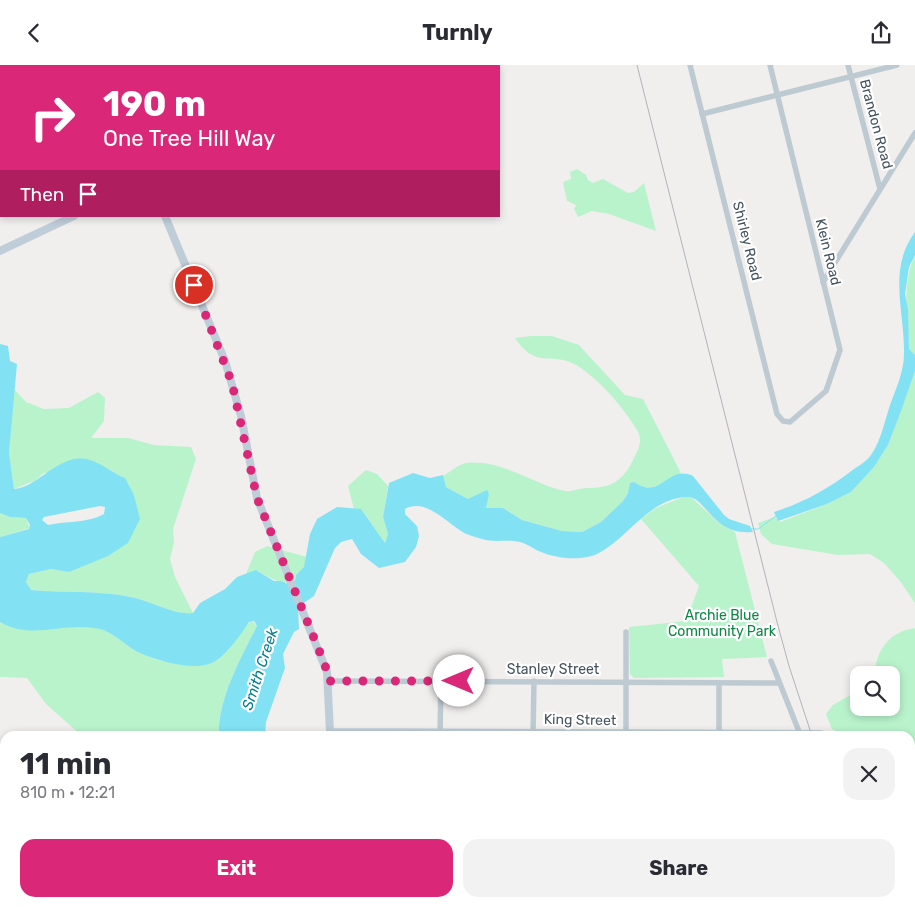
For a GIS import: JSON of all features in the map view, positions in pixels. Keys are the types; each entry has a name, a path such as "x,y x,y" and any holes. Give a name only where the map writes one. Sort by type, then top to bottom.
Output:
{"street":[{"name":"Shirley Road","path":"690,65 777,414 783,421"},
{"name":"Klein Road","path":"770,65 840,355 824,394 794,421 783,421"},
{"name":"Brandon Road","path":"848,65 880,189"},
{"path":"702,114 897,65"},
{"path":"823,282 915,133"},
{"path":"0,251 72,217"},
{"path":"165,217 225,361 241,416 253,484 325,665 329,681 330,731"},
{"path":"626,632 626,731"},
{"path":"771,661 778,683 799,731"},
{"name":"Stanley Street","path":"329,681 778,683"},
{"path":"440,731 441,681"},
{"path":"533,731 534,681"},
{"path":"719,683 719,731"}],"green space":[{"path":"577,169 593,183 603,179 628,193 634,192 644,183 656,231 609,214 592,211 578,217 574,209 576,205 567,201 563,182 571,179 570,172"},
{"path":"915,255 915,355 909,350 906,301 908,278"},
{"path":"552,336 579,345 625,395 643,399 681,473 652,487 640,486 634,482 623,501 601,522 582,532 562,531 522,520 503,508 485,508 446,487 443,476 457,466 466,463 479,463 504,468 565,491 610,485 621,478 630,466 639,447 640,437 625,412 611,395 587,372 568,362 530,354 515,338"},
{"path":"915,371 915,603 900,581 884,563 870,554 838,555 772,544 761,534 758,523 775,517 780,522 827,504 851,492 874,467 888,445"},
{"path":"13,388 26,402 44,409 69,408 98,392 105,398 104,421 91,438 128,438 154,445 191,447 196,459 173,529 174,543 170,559 175,577 193,613 178,612 139,599 118,595 31,590 26,582 29,574 51,569 70,572 125,478 101,466 44,473 34,481 14,489 9,453"},
{"path":"366,470 377,474 388,486 383,517 388,534 385,543 361,509 354,509 348,486"},
{"name":"Archie Blue Community Park","path":"683,497 691,497 718,522 735,532 767,657 722,659 724,677 634,678 630,674 629,627 686,621 699,586 641,519 656,508"},
{"path":"0,513 10,517 26,518 30,528 0,537"},
{"path":"267,546 307,557 304,568 296,575 294,587 258,571 246,574 255,552"},
{"path":"252,621 257,626 231,679 222,708 219,731 76,731 46,704 27,678 0,677 0,622 24,630 85,626 97,628 148,656 166,662 186,665 206,664 219,659"},
{"path":"915,628 915,731 836,731 832,729 826,714 833,705 850,695 850,716 900,716 900,666 876,666 881,650 898,633"}],"water":[{"path":"915,232 915,255 909,267 905,294 908,309 909,349 915,355 915,371 888,445 874,467 851,492 827,504 778,521 774,512 806,499 835,483 868,459 877,443 903,367 904,338 899,276 907,246"},
{"name":"Smith Creek","path":"0,344 8,346 10,361 17,364 9,453 14,489 31,483 59,465 69,461 79,459 90,460 125,478 134,495 140,519 128,543 108,556 69,572 51,569 29,574 26,582 31,590 118,595 139,599 178,612 193,613 200,603 225,589 237,577 256,570 274,581 281,581 294,587 296,575 304,567 310,534 317,519 337,507 361,509 385,543 388,534 383,517 389,483 413,473 430,478 443,475 446,487 468,499 487,490 489,494 486,508 503,508 522,520 562,531 582,532 601,522 623,501 628,493 630,483 634,482 644,487 651,487 677,475 684,474 693,476 724,515 729,519 750,526 753,532 739,532 728,528 712,516 694,498 687,497 674,499 662,504 640,519 610,546 593,556 564,558 541,552 520,542 491,541 468,535 427,508 412,506 405,509 405,514 417,526 419,536 416,547 405,562 379,568 361,554 352,539 341,542 335,548 314,596 298,607 299,629 294,632 283,654 285,668 266,722 265,731 219,731 219,722 226,694 237,665 257,626 254,621 249,622 233,644 218,659 206,665 197,666 167,662 140,653 101,629 70,627 23,630 11,627 0,622 0,537 29,529 30,525 26,518 10,517 0,513","holes":["100,506 105,507 104,514 91,519 48,525 42,520 44,517"]}],"waterway":[{"path":"751,529 758,529 776,516"}],"railway":[{"path":"637,65 777,622 810,731"}],"route":[{"path":"194,285 213,329 232,383 241,416 257,498 325,665 329,681 459,681"}]}
